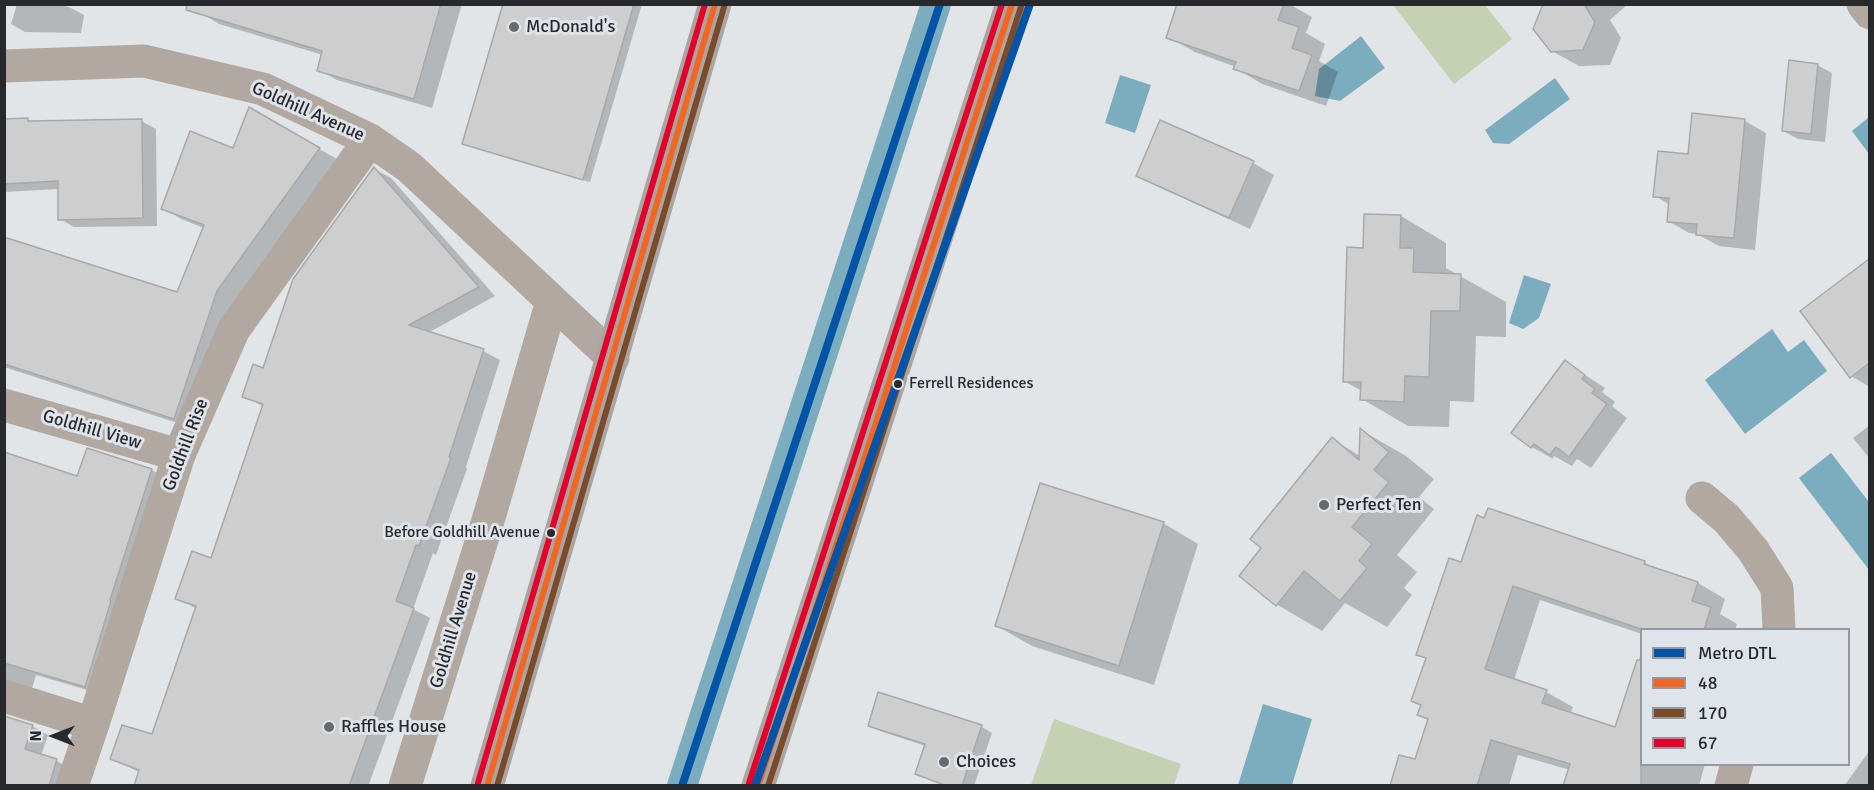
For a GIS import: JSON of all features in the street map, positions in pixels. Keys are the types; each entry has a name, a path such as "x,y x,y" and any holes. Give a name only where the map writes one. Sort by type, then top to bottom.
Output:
{"highway":[{"path":"487,786 715,4"},
{"path":"758,786 1012,4"}],"street":[{"path":"1863,4 1869,13"},
{"name":"Goldhill Avenue","path":"4,66 144,61 160,64 263,89 370,140 409,167 613,358"},
{"name":"Goldhill Rise","path":"72,786 179,455 234,329 370,140"},
{"name":"Goldhill Avenue","path":"405,786 486,526 552,301"},
{"name":"Goldhill View","path":"4,405 179,455"},
{"path":"1702,498 1726,519 1753,550 1777,588 1779,628"},
{"path":"4,696 93,724"},
{"path":"1731,786 1737,766"}],"green space":[{"path":"1393,5 1485,5 1512,39 1454,84"},
{"path":"1054,719 1181,764 1174,785 1031,785"}],"water":[{"path":"1361,36 1385,68 1340,101 1315,96 1319,69"},
{"path":"1120,75 1151,85 1135,133 1105,123"},
{"path":"1555,78 1570,99 1509,144 1493,143 1485,130"},
{"path":"1869,117 1869,154 1852,131"},
{"path":"1524,275 1551,284 1539,318 1523,329 1509,323"},
{"path":"1772,329 1788,352 1804,340 1827,371 1745,434 1705,380"},
{"path":"1831,453 1869,502 1869,570 1799,478"},
{"path":"1263,704 1312,719 1292,785 1238,785"}],"building":[{"path":"187,4 441,4 414,99 317,71 322,51 186,10"},
{"path":"503,4 634,4 583,180 462,144"},
{"path":"1177,4 1284,4 1278,20 1299,27 1292,48 1312,55 1299,91 1233,69 1236,62 1166,38"},
{"path":"1543,4 1584,4 1595,22 1583,50 1551,52 1533,29"},
{"path":"1789,60 1818,64 1811,134 1782,131"},
{"path":"249,107 320,148 217,291 174,419 4,364 4,237 177,292 204,225 161,209 190,131 233,148"},
{"path":"1692,113 1745,119 1734,238 1696,235 1697,224 1667,222 1669,198 1653,197 1658,151 1688,154"},
{"path":"28,118 28,121 142,119 143,218 58,220 58,181 4,184 4,119"},
{"path":"1160,120 1254,161 1229,218 1136,176"},
{"path":"374,167 479,287 409,325 484,349 449,457 451,458 396,601 414,608 349,786 134,786 139,770 110,759 122,725 152,734 196,606 175,599 192,551 211,558 263,404 242,397 253,364 263,368 293,279"},
{"path":"1364,214 1401,215 1400,248 1414,248 1413,272 1461,274 1460,311 1431,311 1429,377 1405,376 1404,402 1360,400 1361,382 1343,382 1347,247 1363,248"},
{"path":"1869,259 1869,363 1850,378 1800,311"},
{"path":"1565,360 1585,375 1582,379 1595,389 1592,393 1607,404 1569,457 1556,447 1550,455 1534,444 1531,448 1511,433"},
{"name":"Perfect Ten","path":"1360,428 1389,452 1374,470 1389,482 1352,527 1372,544 1359,561 1367,568 1340,601 1304,571 1276,606 1239,576 1261,548 1250,539 1332,437 1359,460"},
{"path":"87,448 152,469 85,687 4,663 4,452 77,476"},
{"path":"1040,483 1164,522 1119,666 995,626"},
{"path":"1488,508 1645,561 1644,564 1698,582 1692,601 1711,607 1705,628 1640,629 1513,586 1485,669 1547,690 1542,703 1615,727 1637,660 1640,660 1641,786 1563,786 1570,764 1491,740 1477,786 1390,786 1399,755 1415,759 1428,719 1417,715 1421,705 1411,701 1426,658 1416,655 1449,558 1461,562 1477,515 1484,518"},
{"path":"878,692 982,725 962,786 947,786 915,774 925,744 868,726"},
{"path":"4,716 33,725 25,749 57,759 49,786 4,786"}],"waterway":[{"path":"682,786 936,4"}],"metro line":[{"name":"DTL","path":"682,786 940,4"},
{"name":"DTL","path":"755,786 1030,4"}],"transit line":[{"name":"67","path":"478,783 705,4"},
{"name":"48","path":"487,786 715,4"},
{"name":"67","path":"749,783 1002,4"},
{"name":"48","path":"758,786 1012,4"},
{"name":"170","path":"497,786 724,7"},
{"name":"170","path":"768,786 1021,7"}],"place":[{"name":"McDonald's","path":"514,27"},
{"name":"Ferrell Residences","path":"898,384"},
{"name":"Perfect Ten","path":"1324,505"},
{"name":"Before Goldhill Avenue","path":"551,533"},
{"name":"Raffles House","path":"329,727"},
{"name":"Choices","path":"944,762"}]}
